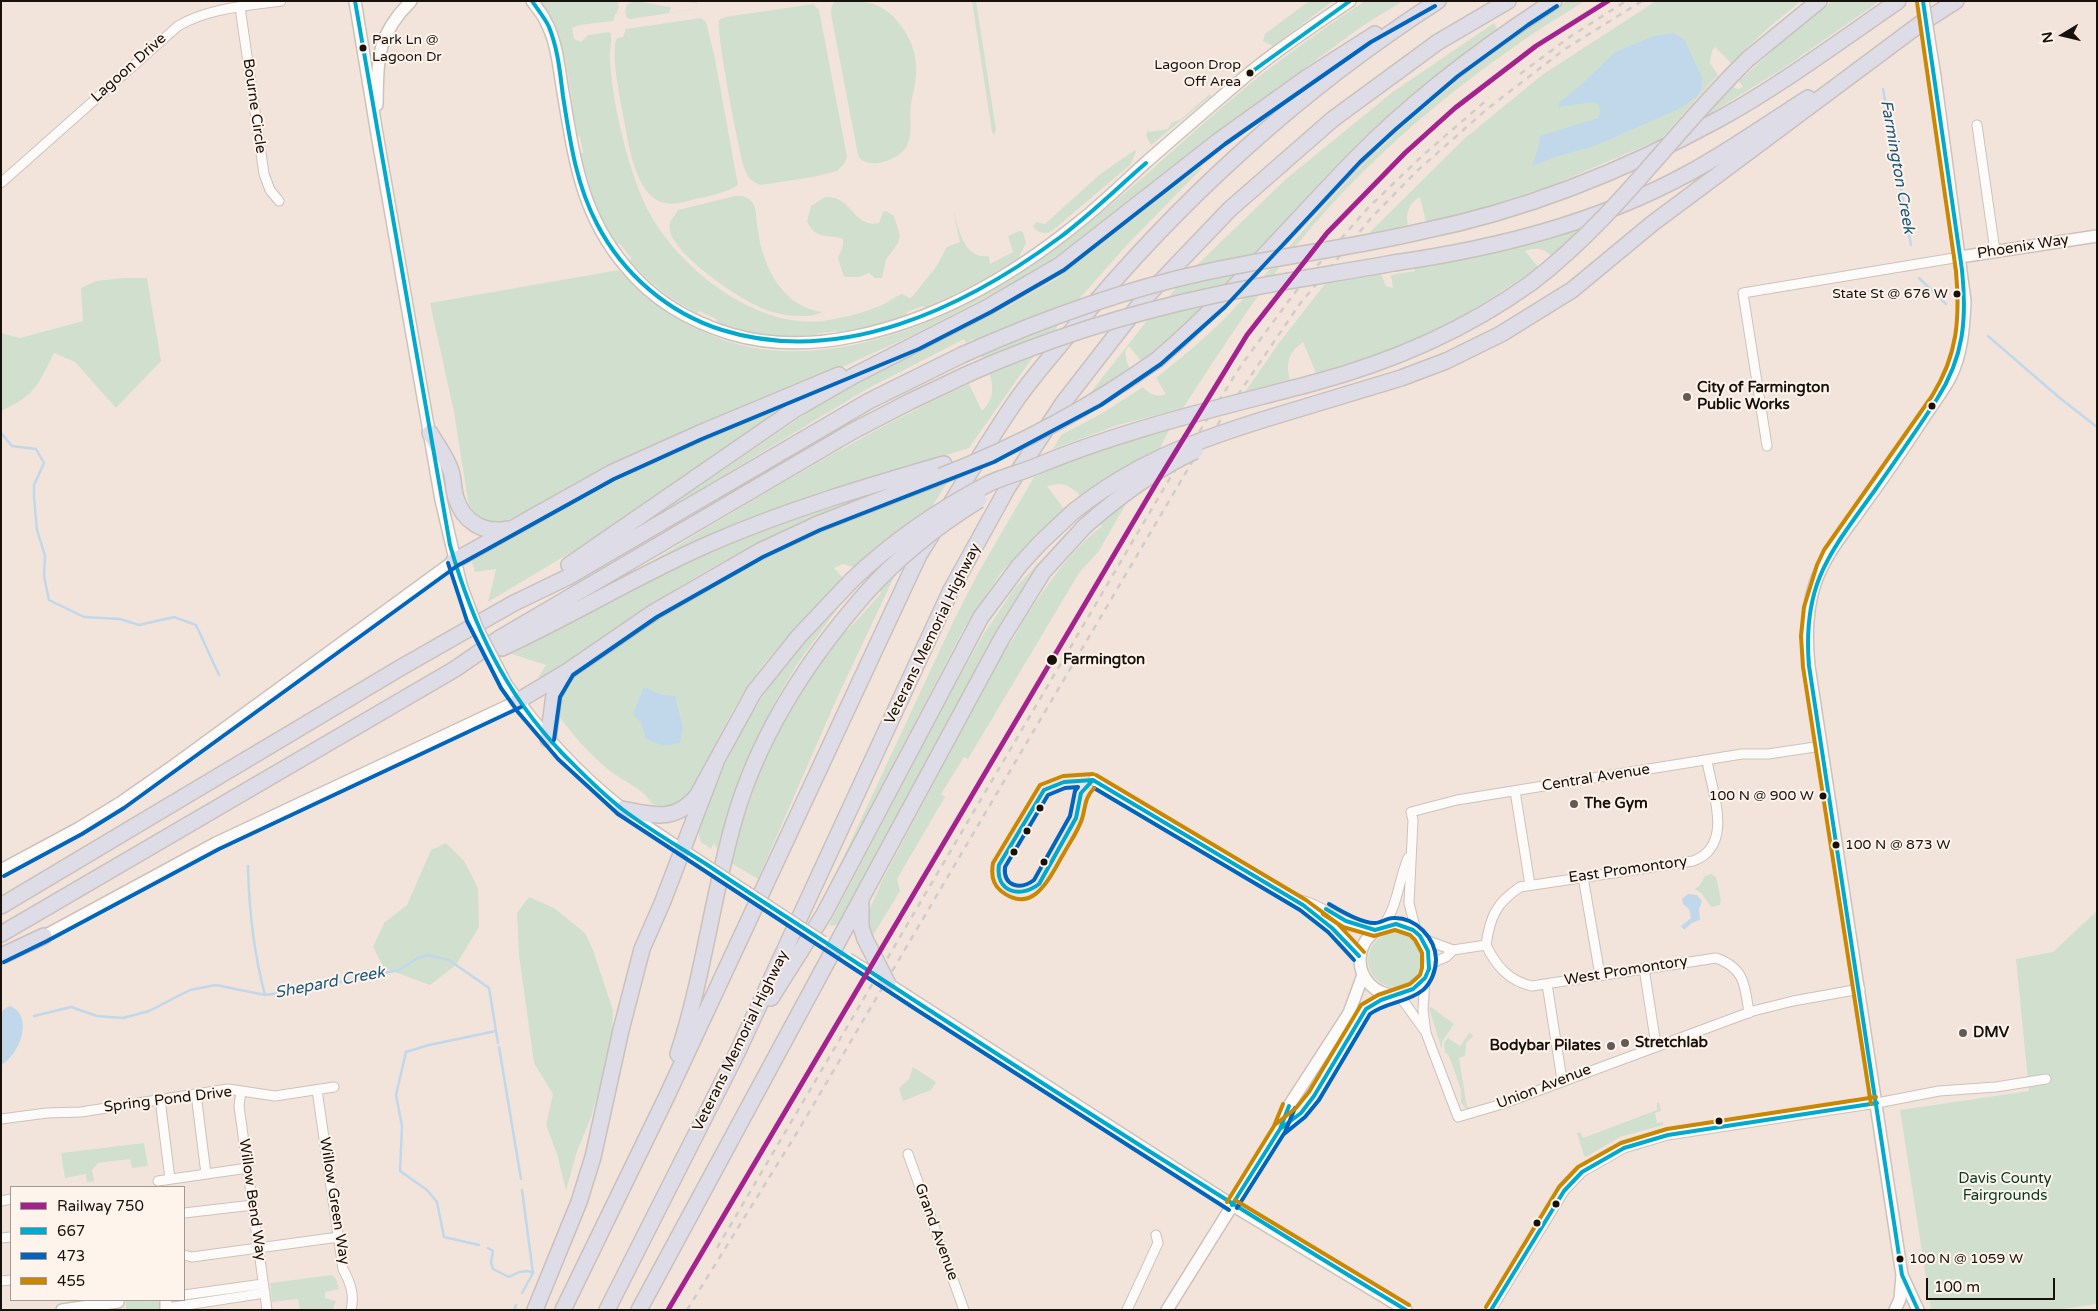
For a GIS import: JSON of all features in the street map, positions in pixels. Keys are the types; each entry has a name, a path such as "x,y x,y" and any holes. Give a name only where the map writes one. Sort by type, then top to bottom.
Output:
{"highway":[{"path":"514,603 794,410 988,307 1060,265 1236,128 1368,38 1432,1"},
{"path":"563,1310 665,1100 919,555 1016,401 1105,291 1151,240 1220,171 1316,89 1397,27 1438,1"},
{"name":"Veterans Memorial Highway","path":"607,1310 737,1053 951,590 1008,487 1063,403 1143,300 1230,209 1333,119 1438,42 1508,1"},
{"path":"455,669 504,647 677,559 741,530 815,503 991,456 1098,399 1158,359 1220,303 1356,158 1392,124 1454,71 1524,20 1554,1"},
{"path":"622,809 666,816 678,813 688,806 697,796 754,692 799,636 852,580 885,551 937,514 990,483 1120,434 1374,366 1424,346 1479,317 1531,283 1566,256 1599,224 1702,106 1748,59 1819,1"},
{"path":"1,906 400,668 514,603 568,577 869,401 962,355 1056,316 1167,282 1250,263 1423,231 1494,214 1568,189 1671,144 1721,118 1758,96 1898,1"},
{"path":"1,934 455,669 500,638 839,439 909,402 970,373 1076,332 1158,308 1258,287 1471,251 1589,218 1639,197 1726,152 1956,1"},
{"path":"737,1053 824,914 981,617 1019,566 1074,511 1110,485 1165,454 1210,436 1402,378 1446,361 1501,334 1572,290 1653,223 1924,22"},
{"path":"454,561 611,473 917,343"},
{"path":"640,1310 829,945 861,898 1016,613 1044,572 1086,526 1116,500 1158,470 1262,420"},
{"path":"430,433 451,471 456,498 466,517 475,525 487,530 501,530 520,524"},
{"path":"665,1100 699,978 718,884 734,820 752,772 781,709 807,667 835,628 866,593 905,554 942,524 1029,469"},
{"path":"518,701 568,671 654,612 760,551 943,470"},
{"path":"548,739 554,695 568,671"},
{"path":"535,1310 579,1202 593,1157 642,949 716,762"},
{"path":"1,898 90,853"},
{"path":"861,898 861,927 865,940 888,984"},
{"path":"1,956 44,936"}],"main road":[{"path":"355,1 454,561 477,628 506,684 548,739 577,769 622,809 682,850 920,1005 1232,1204 1406,1310"},
{"path":"377,134 379,51 389,28 411,1"},
{"path":"532,1 546,20 555,47 576,165 588,206 603,236 627,269 658,298 686,316 744,338 797,344 839,340 897,326 942,308 989,284 1021,264 1074,226 1250,73 1350,1"},
{"path":"1895,1310 1900,1299 1902,1275 1860,989 1809,666 1806,633 1815,583 1829,554 1897,459 1950,378 1958,356 1965,301 1923,1"},
{"name":"Phoenix Way","path":"1960,257 2097,236"},
{"path":"1,870 79,828 120,803 454,561"},
{"path":"1,962 44,936 216,843 518,701"},
{"path":"1280,1129 1303,1110 1344,1047 1365,1010 1376,1002 1409,992 1425,978 1430,964 1427,946 1419,935 1406,926 1395,924 1378,928 1367,938 1359,956 1363,975 1369,985 1379,992 1396,995"},
{"path":"1167,1310 1280,1129 1290,1104 1349,1013 1363,975"},
{"path":"1902,1275 1918,1310"},
{"path":"62,1310 118,1304"}],"street":[{"name":"Lagoon Drive","path":"1,183 178,26 200,15 281,1"},
{"name":"Bourne Circle","path":"240,7 264,174 270,190 279,201"},
{"path":"1977,125 1995,251"},
{"name":"Phoenix Way","path":"1767,446 1743,293 1960,257"},
{"name":"Central Avenue","path":"1419,935 1409,903 1414,820 1411,812 1457,800 1742,754 1768,754 1822,746"},
{"name":"East Promontory","path":"1486,945 1494,913 1506,897 1520,887 1693,861 1703,857 1717,838 1718,826 1707,761"},
{"path":"1093,780 1297,900 1344,937 1359,956"},
{"path":"1515,791 1530,885"},
{"name":"Central Avenue","path":"1378,928 1389,918 1395,905 1404,868 1411,851"},
{"path":"1583,877 1600,975"},
{"path":"1297,900 1312,902 1346,921 1378,928"},
{"path":"1419,935 1453,950 1486,945"},
{"name":"West Promontory","path":"1486,945 1492,957 1508,976 1520,983 1532,986 1716,958 1730,965 1743,978 1749,1013"},
{"path":"1430,964 1446,957 1453,950"},
{"path":"1644,968 1656,1045"},
{"name":"Union Avenue","path":"1425,978 1423,1010 1426,1033 1458,1117 1502,1104 1656,1045 1749,1013 1793,1001 1860,989"},
{"path":"1546,984 1562,1080"},
{"name":"Union Avenue","path":"1396,995 1426,1033"},
{"path":"1491,1310 1564,1191 1582,1172 1624,1148 1668,1135 1877,1103 1939,1091 1996,1088 2046,1080"},
{"name":"Spring Pond Drive","path":"1,1119 47,1113 81,1112 228,1089 276,1096 334,1087"},
{"name":"Willow Green Way","path":"317,1090 343,1269 351,1284 351,1310"},
{"name":"Willow Bend Way","path":"241,1091 239,1106 267,1310"},
{"path":"196,1094 206,1174"},
{"path":"160,1099 170,1179"},
{"name":"Grand Avenue","path":"908,1154 964,1310"},
{"path":"158,1181 248,1168"},
{"path":"185,1213 252,1204"},
{"path":"1127,1310 1158,1243 1156,1236"},
{"path":"185,1255 192,1257 339,1237"},
{"path":"185,1295 264,1289"},
{"path":"166,1306 264,1289"}],"green space":[{"path":"540,1 618,1 619,7 613,21 579,25 572,28 574,39 581,42 588,35 609,32 611,34 610,61 617,112 629,161 638,188 650,214 664,235 701,275 723,292 747,305 772,316 798,321 823,321 868,310 885,304 902,294 910,298 936,267 947,247 960,242 953,210 960,234 968,248 981,256 989,256 990,264 1013,252 1008,236 1019,231 1023,232 1026,243 1018,259 977,283 926,308 923,306 907,312 906,316 867,328 838,334 836,331 817,334 816,337 765,335 741,330 717,322 716,319 699,311 697,313 670,297 645,277 630,261 631,258 620,244 617,244 604,223 590,190 580,155 583,152 580,137 577,135 562,47 549,15"},
{"path":"636,1 670,7 671,9 668,13 694,9 630,19 627,18 625,12 627,4"},
{"path":"675,1 697,1 697,3"},
{"path":"834,1 866,2 884,9 892,15 904,30 913,48 916,71 910,109 909,141 898,156 883,162 868,163 858,155 831,14"},
{"path":"972,1 976,1 996,130 994,135 992,132"},
{"path":"1309,1 1333,1 1273,46 1263,41 1265,34"},
{"path":"1365,1 1403,1 1364,25 1206,140 1073,246 1017,281 915,334 503,522 485,521 474,515 468,501 454,412 430,303 619,270 648,297 681,320 735,344 755,348 793,351 833,348 872,341 949,313 1019,274 1051,252 1130,189 1257,78 1310,38"},
{"path":"1567,1 1585,1 1507,51 1469,79 1397,140 1330,206 1268,282 1183,408 1118,425 1053,449 1061,435 1101,414 1143,387 1153,395 1166,394 1156,378 1203,339 1230,313 1341,187 1382,146 1458,80"},
{"path":"1656,1 1801,1 1768,28 1731,63 1715,47 1712,51 1710,63 1718,75 1661,139 1550,186 1482,208 1426,222 1420,197 1413,202 1409,209 1407,217 1408,226 1369,233 1464,139 1542,75"},
{"path":"1832,1 1880,1 1782,69 1700,120 1731,86 1738,89 1743,87 1739,81 1771,52 1770,50"},
{"path":"813,4 819,10 847,157 844,164 837,171 813,177 761,185 749,178 742,159 724,69 719,20 725,17"},
{"path":"701,18 706,22 715,59 738,185 712,195 680,203 665,203 655,199 646,191 635,166 627,139 618,88 615,43 617,38 623,37 626,29"},
{"path":"1494,23 1498,30 1419,90 1346,155 1223,289 1170,339 1141,361 1129,346 1125,351 1127,363 1131,370 1087,397 1146,322 1197,265 1286,179 1394,91"},
{"path":"1210,94 1211,96 1151,145 1146,136 1149,126 1148,132 1168,129 1171,123 1181,119"},
{"path":"1135,150 1136,152 1130,165 1052,231 1042,233 1033,227 1036,222 1045,224 1099,175"},
{"path":"1201,167 1125,247 1080,298 1030,361 969,448 800,500 720,531 645,565 764,494 886,425 969,384 982,411 989,403 992,394 990,376 973,339 966,343 964,339 867,389 661,512 823,402 870,376 995,314 1056,279"},
{"path":"735,196 746,198 754,205 761,245 770,271 777,284 797,303 809,309 823,312 810,316 796,316 769,311 731,291 703,271 681,250 673,238 670,229 670,222 678,210"},
{"path":"825,197 843,202 861,219 872,224 879,223 883,212 886,211 894,216 900,236 898,243 886,260 882,278 875,278 869,273 859,277 844,277 838,258 843,246 843,239 818,234 810,227 807,221 811,206"},
{"path":"1582,228 1551,256 1546,251 1540,249 1525,251 1538,267 1486,301 1432,332 1394,349 1316,373 1303,342 1294,350 1289,358 1290,379 1245,392 1279,343 1325,284 1381,274 1386,286 1393,288 1391,275 1415,271 1415,268 1506,251"},
{"path":"147,278 161,361 116,408 75,362 54,353 35,388 22,399 1,411 1,333 20,338 83,321 81,288 96,281"},
{"path":"789,402 791,405 603,533 488,602 496,569 475,572 472,562 474,558 571,503 646,466"},
{"path":"1170,428 1160,448 1127,465 1081,496 1066,485 1047,486 1065,510 1036,534 1000,574 964,628 828,890 953,622 977,575 1034,477 1092,452"},
{"path":"948,481 930,510 856,568 843,564 834,568 844,579 782,643 759,670 725,725 691,796 682,803 668,807 652,804 643,793 602,764 575,737 558,715 562,692 569,682 582,670 706,590 798,540 816,536 842,521 843,524"},
{"path":"887,491 782,534 731,558 664,597 545,677 538,678 546,665 512,654 649,582 705,555 790,521"},
{"path":"1128,500 1099,551 1079,573 968,759 964,757 941,794 945,797 897,879 900,891 872,937 868,913 882,881 1004,650 1011,643 1042,593 1069,558 1102,526 1099,523"},
{"path":"1066,533 1068,536 840,924 829,925 952,690 983,635 1014,589"},
{"path":"895,575 837,698 758,879 731,863 756,782 767,756 802,690 823,659 845,629 848,630 881,593 879,590"},
{"path":"843,601 796,666 775,702 745,764 717,849 714,843 711,849 701,842 699,836 700,823 704,810 739,737 768,689 784,667 821,623"},
{"path":"446,843 464,861 478,888 479,927 456,965 430,985 384,968 373,947 384,923 407,905 431,850"},
{"path":"1711,874 1716,877 1721,900 1720,905 1711,907 1702,894 1695,889 1700,885 1705,876"},
{"path":"529,897 554,908 585,933 593,950 613,1010 612,1043 591,1117 576,1154 566,1191 557,1154 546,1125 553,1094 534,1063 519,955 517,913"},
{"name":"Davis County Fairgrounds","path":"2097,911 2097,1304 2056,1310 1931,1310 1900,1110 2029,1091 2016,959 2053,952"},
{"path":"1395,933 1405,935 1414,941 1420,950 1422,960 1420,970 1414,979 1405,985 1395,987 1385,985 1376,979 1370,970 1368,960 1370,950 1376,941 1385,935"},
{"path":"1431,1007 1454,1024 1442,1042 1442,1050 1429,1008"},
{"path":"1470,1032 1473,1036 1466,1043 1465,1056 1459,1058 1467,1107 1474,1107 1474,1109 1468,1111 1461,1103 1461,1090 1449,1056 1445,1052 1444,1043 1448,1038 1460,1046"},
{"path":"913,1067 936,1082 931,1090 903,1101 899,1088 909,1079"},
{"path":"1659,1102 1661,1111 1655,1113 1657,1123 1663,1122 1663,1125 1620,1137 1586,1157 1584,1156 1577,1133 1580,1132 1583,1138 1657,1110 1657,1103"},
{"path":"144,1143 148,1166 132,1168 130,1159 98,1163 92,1170 94,1181 87,1182 86,1174 65,1178 61,1153"},
{"path":"332,1275 336,1279 339,1289 325,1292 325,1298 336,1301 333,1310 300,1310 298,1299 272,1302 270,1283"},
{"path":"126,1301 161,1301 161,1310 126,1310"}],"water":[{"path":"1673,33 1684,39 1702,77 1702,89 1696,97 1681,108 1595,146 1558,156 1532,166 1540,136 1598,118 1600,113 1599,105 1594,102 1559,107 1559,103 1615,52 1654,36"},
{"path":"644,687 659,694 675,696 683,728 680,743 663,746 646,739 641,723 633,714"},
{"path":"1688,894 1697,895 1702,901 1699,909 1700,920 1692,923 1684,930 1681,926 1691,918 1689,909 1683,904 1682,899"},
{"path":"10,1006 18,1011 22,1018 22,1036 14,1053 1,1065 1,1014 4,1009"}],"waterway":[{"name":"Farmington Creek","path":"1883,89 1911,245"},
{"name":"Farmington Creek","path":"1919,278 1946,304"},
{"name":"Farmington Creek","path":"1988,336 2061,399 2097,427"},
{"path":"1,433 12,446 36,449 44,463 34,485 34,497 37,530 45,556 44,576 49,600 84,617 120,619 139,625 174,617 196,625 219,675"},
{"path":"248,866 253,931 265,995"},
{"name":"Shepard Creek","path":"34,1016 71,1007 97,1016 123,1018 149,1011 190,990 216,985 265,995 300,990 399,970 418,958 427,955 449,960 489,988 498,1043"},
{"name":"Shepard Creek","path":"479,1245 444,1237 437,1202 427,1190 400,1171 402,1126 396,1095 406,1052 429,1045 496,1031"},
{"name":"Shepard Creek","path":"499,1047 521,1179"},
{"name":"Shepard Creek","path":"522,1190 533,1273 522,1293"},
{"name":"Shepard Creek","path":"488,1248 493,1251 491,1262 493,1269 509,1277 519,1272 528,1271 533,1273"},
{"name":"Shepard Creek","path":"514,1310 516,1305"}],"railway":[{"path":"1520,74 1571,36 1626,1"},
{"path":"687,1310 798,1131 1192,462 1299,305 1372,217 1417,171 1487,109 1565,49 1642,1"},
{"path":"717,1248 1167,483 1242,364 1302,283 1368,208 1422,156 1489,98"}],"rail line":[{"name":"750","path":"668,1310 1157,482 1247,335 1327,233 1405,153 1455,108 1536,46 1608,1"}],"transit line":[{"name":"667","path":"355,1 450,545 480,630 507,681 541,730 598,789 642,824 1120,1133 1406,1310"},
{"name":"667","path":"532,1 547,24 555,44 575,162 584,193 597,224 620,259 649,289 683,313 702,323 722,330 767,340 812,341 856,336 900,324 942,308 1022,264 1059,238 1093,211 1146,163"},
{"name":"667","path":"1250,73 1350,1"},
{"name":"667","path":"1918,1310 1902,1275 1809,666 1808,637 1810,612 1822,570 1832,551 1937,399 1953,368 1962,337 1964,305 1962,270 1923,1"},
{"name":"455","path":"1871,1104 1803,667 1801,636 1804,607 1817,565 1824,550 1932,396 1947,365 1955,335 1958,304 1956,271 1917,2"},
{"name":"473","path":"4,876 82,834 124,808 457,566 614,479 702,439 919,349 991,312 1064,270 1225,144 1371,42 1435,6"},
{"name":"473","path":"554,740 560,697 573,675 657,617 763,557 820,530 994,462 1101,405 1161,364 1225,307 1360,162 1396,129 1458,76 1557,6"},
{"name":"473","path":"448,563 467,621 501,688 518,712 558,759 618,814 917,1010 1229,1210"},
{"name":"473","path":"4,962 219,849 521,707"},
{"name":"455","path":"1093,774 1063,776 1040,785 993,863 993,879 1001,891 1013,898 1023,899 1032,896 1040,890 1047,882 1076,832 1082,819 1087,799 1094,788"},
{"name":"455","path":"1096,775 1306,900 1337,923 1364,952"},
{"name":"667","path":"1093,780 1303,905 1332,928 1359,956"},
{"name":"667","path":"1093,780 1081,793 1076,818 1039,884 1032,889 1017,892 1005,887 999,874 999,865 1044,790 1064,782 1093,780"},
{"name":"473","path":"1078,787 1075,791 1070,816 1034,880 1019,886 1010,883 1005,874 1005,867 1048,795 1065,788 1078,787"},
{"name":"473","path":"1094,788 1300,910 1328,932 1354,960"},
{"name":"473","path":"1284,1134 1305,1117 1319,1100 1370,1014 1383,1007 1410,998 1423,990 1431,980 1435,968 1436,959 1432,944 1423,930 1416,925 1409,921 1393,918 1370,923 1351,916 1329,904"},
{"name":"667","path":"1280,1129 1301,1113 1314,1096 1366,1009 1381,1000 1413,989 1425,978 1429,969 1428,951 1420,936 1413,930 1396,924 1375,930 1346,921 1326,909"},
{"name":"455","path":"1276,1124 1296,1108 1309,1092 1361,1005 1378,995 1410,984 1420,975 1422,968 1422,953 1410,935 1395,930 1374,936 1343,927 1323,914"},
{"name":"455","path":"1486,1307 1559,1187 1578,1167 1621,1143 1667,1129 1876,1097"},
{"name":"667","path":"1491,1310 1564,1191 1582,1172 1624,1148 1668,1135 1877,1103"},
{"name":"455","path":"1227,1202 1274,1126 1283,1104"},
{"name":"667","path":"1232,1205 1280,1129 1289,1106"},
{"name":"473","path":"1237,1208 1285,1132 1295,1108"},
{"name":"455","path":"1235,1200 1409,1305"}],"place":[{"name":"Park Ln @ Lagoon Dr","path":"363,48"},
{"name":"Lagoon Drop Off Area","path":"1250,73"},
{"name":"State St @ 676 W","path":"1957,294"},
{"name":"City of Farmington Public Works","path":"1687,397"},
{"name":"Farmington","path":"1052,660"},
{"name":"100 N @ 900 W","path":"1823,796"},
{"name":"The Gym","path":"1574,804"},
{"name":"100 N @ 873 W","path":"1836,845"},
{"name":"DMV","path":"1963,1033"},
{"name":"Stretchlab","path":"1625,1043"},
{"name":"Bodybar Pilates","path":"1611,1046"},
{"name":"100 N @ 1059 W","path":"1900,1259"}]}
